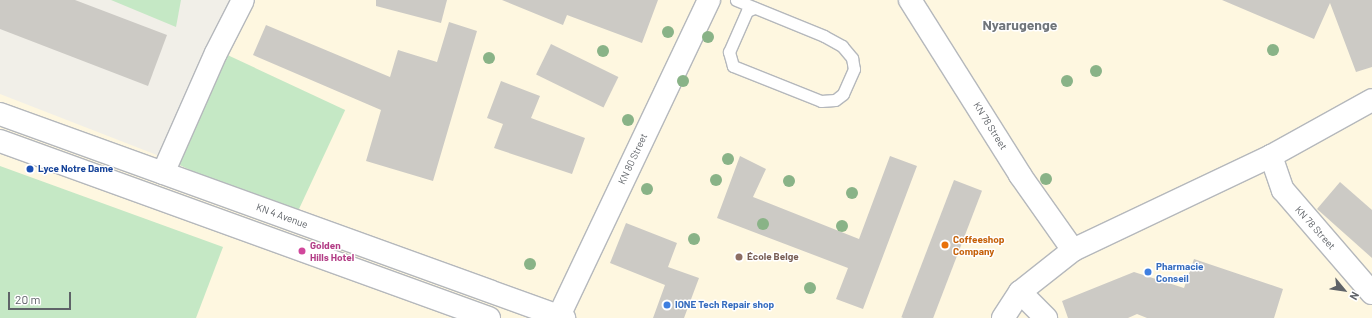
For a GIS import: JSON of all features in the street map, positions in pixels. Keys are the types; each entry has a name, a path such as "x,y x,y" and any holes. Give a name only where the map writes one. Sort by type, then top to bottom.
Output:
{"street":[{"path":"163,173 216,53 243,0"},
{"name":"KN 80 Street","path":"560,317 708,0"},
{"name":"KN 78 Street","path":"910,0 1020,175 1073,250"},
{"path":"1003,318 1020,292 1073,250 1270,156 1372,100"},
{"name":"KN 4 Avenue","path":"0,114 560,317"},
{"path":"0,141 489,318"},
{"name":"KN 78 Street","path":"1270,156 1283,190 1372,293"},
{"path":"1020,292 1046,318"}],"lane":[{"path":"736,0 824,36 842,46 852,58 854,69 843,94 834,100 821,101 733,66 729,52 747,11 754,8"}],"shaded area":[{"path":"238,0 1372,0 1372,318 0,318 0,94 198,171"}],"green space":[{"path":"111,0 181,0 176,27"},
{"path":"221,52 345,110 294,219 170,161"},
{"path":"0,166 223,247 196,318 0,318"}],"building":[{"path":"0,0 75,0 167,35 148,86 0,29"},
{"path":"376,0 447,0 441,23 376,6"},
{"path":"502,0 658,0 642,43 567,15 563,25"},
{"path":"1222,0 1372,0 1372,67 1356,72 1330,3 1314,39"},
{"path":"449,22 477,31 433,181 366,161 381,110 253,55 266,25 390,77 398,50 437,62"},
{"path":"551,44 618,77 604,107 536,75"},
{"path":"501,81 540,96 531,118 585,138 572,174 494,148 503,124 487,118"},
{"path":"740,156 766,169 753,197 859,239 890,156 917,166 863,309 836,299 848,268 717,218"},
{"path":"954,180 982,191 933,318 901,317"},
{"path":"1340,182 1372,210 1372,258 1317,209"},
{"path":"626,223 677,243 668,267 699,278 684,318 653,318 665,285 610,263"},
{"path":"1194,259 1283,289 1274,318 1147,318 1137,314 1128,318 1068,318 1062,301 1134,272 1184,288"}],"place":[{"name":"Lyce Notre Dame","path":"30,169"},
{"name":"Coffeeshop Company","path":"945,245"},
{"name":"Golden Hills Hotel","path":"302,251"},
{"name":"École Belge","path":"739,257"},
{"name":"Pharmacie Conseil","path":"1148,272"},
{"name":"IONE Tech Repair shop","path":"667,305"}],"district":[{"name":"Nyarugenge","path":"1020,25"}]}
